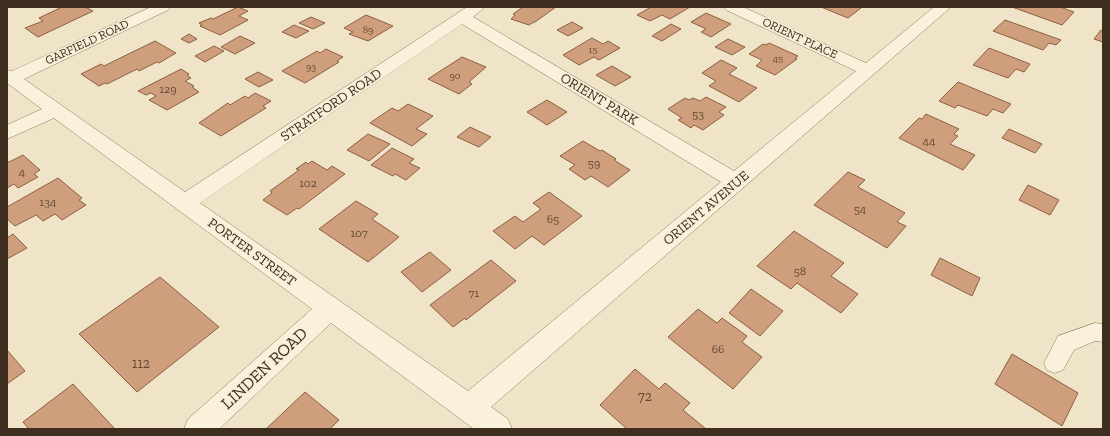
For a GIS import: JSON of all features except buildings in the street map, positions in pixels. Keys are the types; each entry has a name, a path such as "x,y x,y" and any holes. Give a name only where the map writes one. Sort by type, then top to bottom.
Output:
{"street":[{"name":"GARFIELD ROAD","path":"9,77 163,7"},
{"name":"ORIENT PLACE","path":"731,7 868,70"},
{"name":"ORIENT AVENUE","path":"469,408 942,7"},
{"name":"ORIENT PARK","path":"470,12 736,182"},
{"name":"STRATFORD ROAD","path":"184,203 470,12"},
{"name":"PORTER STREET","path":"9,77 498,429"},
{"path":"7,132 55,110"},
{"name":"LINDEN ROAD","path":"198,429 330,308"}],"lane":[{"path":"1055,363 1066,344 1094,332 1103,333"}]}
